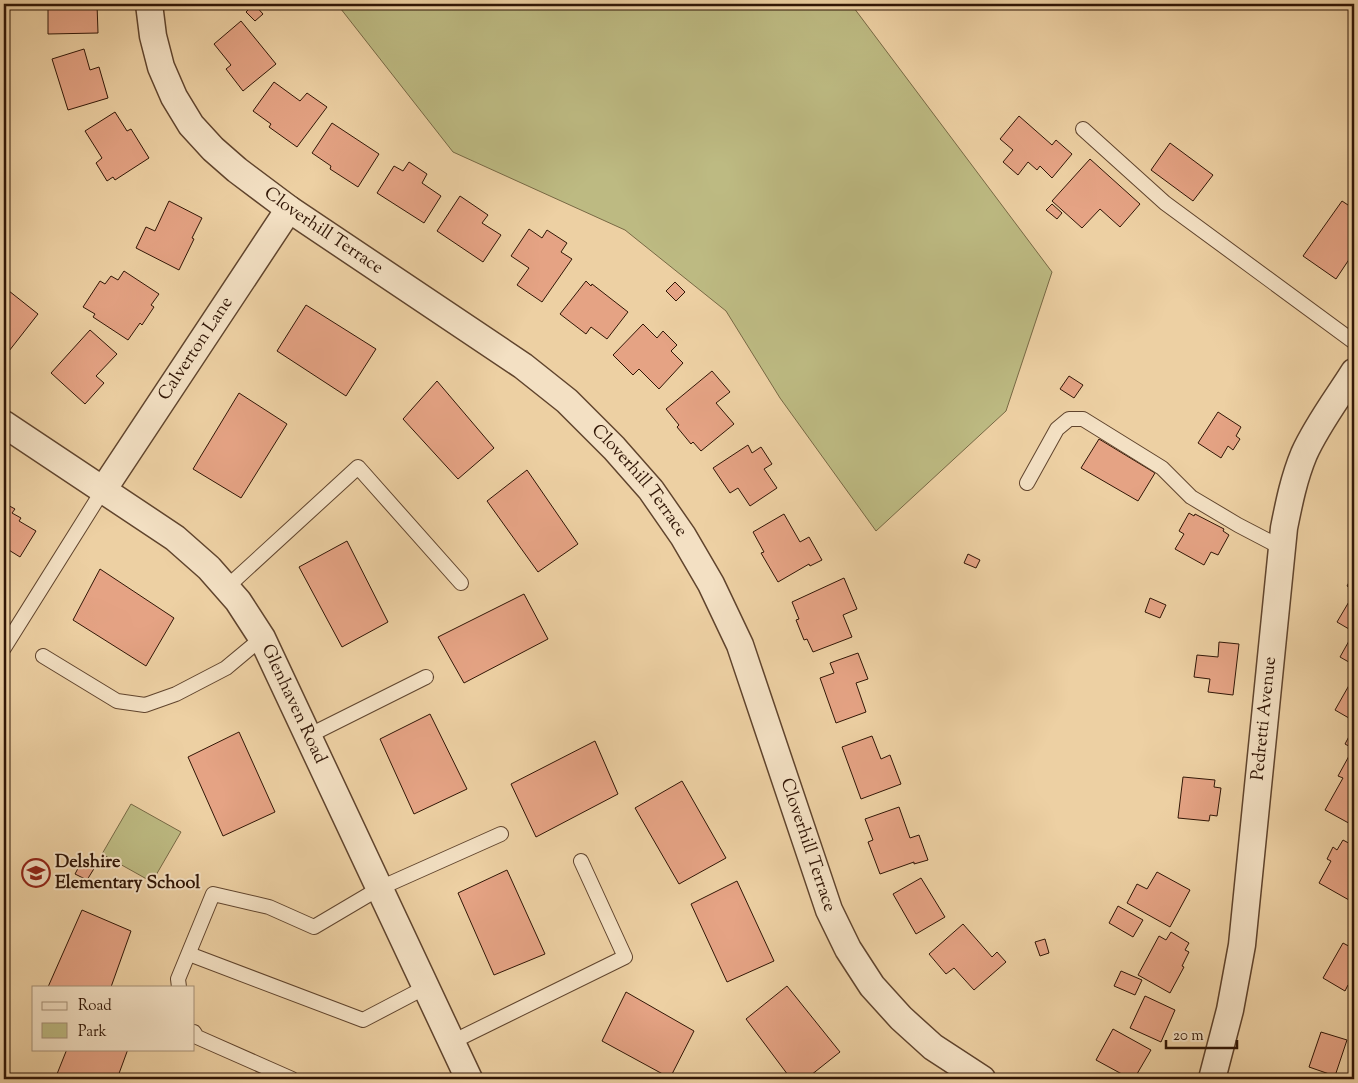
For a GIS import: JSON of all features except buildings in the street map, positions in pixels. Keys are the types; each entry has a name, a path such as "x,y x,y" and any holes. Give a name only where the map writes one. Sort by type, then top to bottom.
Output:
{"street":[{"name":"Cloverhill Terrace","path":"149,4 153,36 161,67 174,97 192,125 219,154 289,209 523,366 567,401 614,448 650,490 683,536 711,584 740,644 829,910 848,949 872,986 901,1018 933,1047 982,1079"},
{"name":"Calverton Lane","path":"103,490 289,209"},
{"name":"Pedretti Avenue","path":"1212,1079 1230,1010 1242,945 1282,548 1290,496 1304,454 1320,424 1354,372"},
{"name":"Glenhaven Road","path":"4,424 175,538 209,568 238,601 262,638 469,1079"}],"lane":[{"path":"1083,130 1165,203 1354,342"},
{"path":"1027,483 1057,429 1069,419 1083,419 1162,468 1191,496 1282,548"},
{"path":"226,588 358,467 461,583"},
{"path":"4,648 103,490"},
{"path":"43,656 117,701 145,705 176,694 226,668 262,638"},
{"path":"308,736 426,677"},
{"path":"179,986 178,979 214,894 269,907 314,927 380,888 501,834"},
{"path":"452,1042 625,957 581,861"},
{"path":"189,954 363,1020 426,987"},
{"path":"195,1034 197,1037 292,1079"}],"green space":[{"path":"337,4 851,4 1052,272 1006,411 876,531 780,398 726,311 625,230 453,152"},
{"path":"131,804 181,832 152,882 102,854"}],"place":[{"name":"Delshire Elementary School","path":"36,873"}]}
